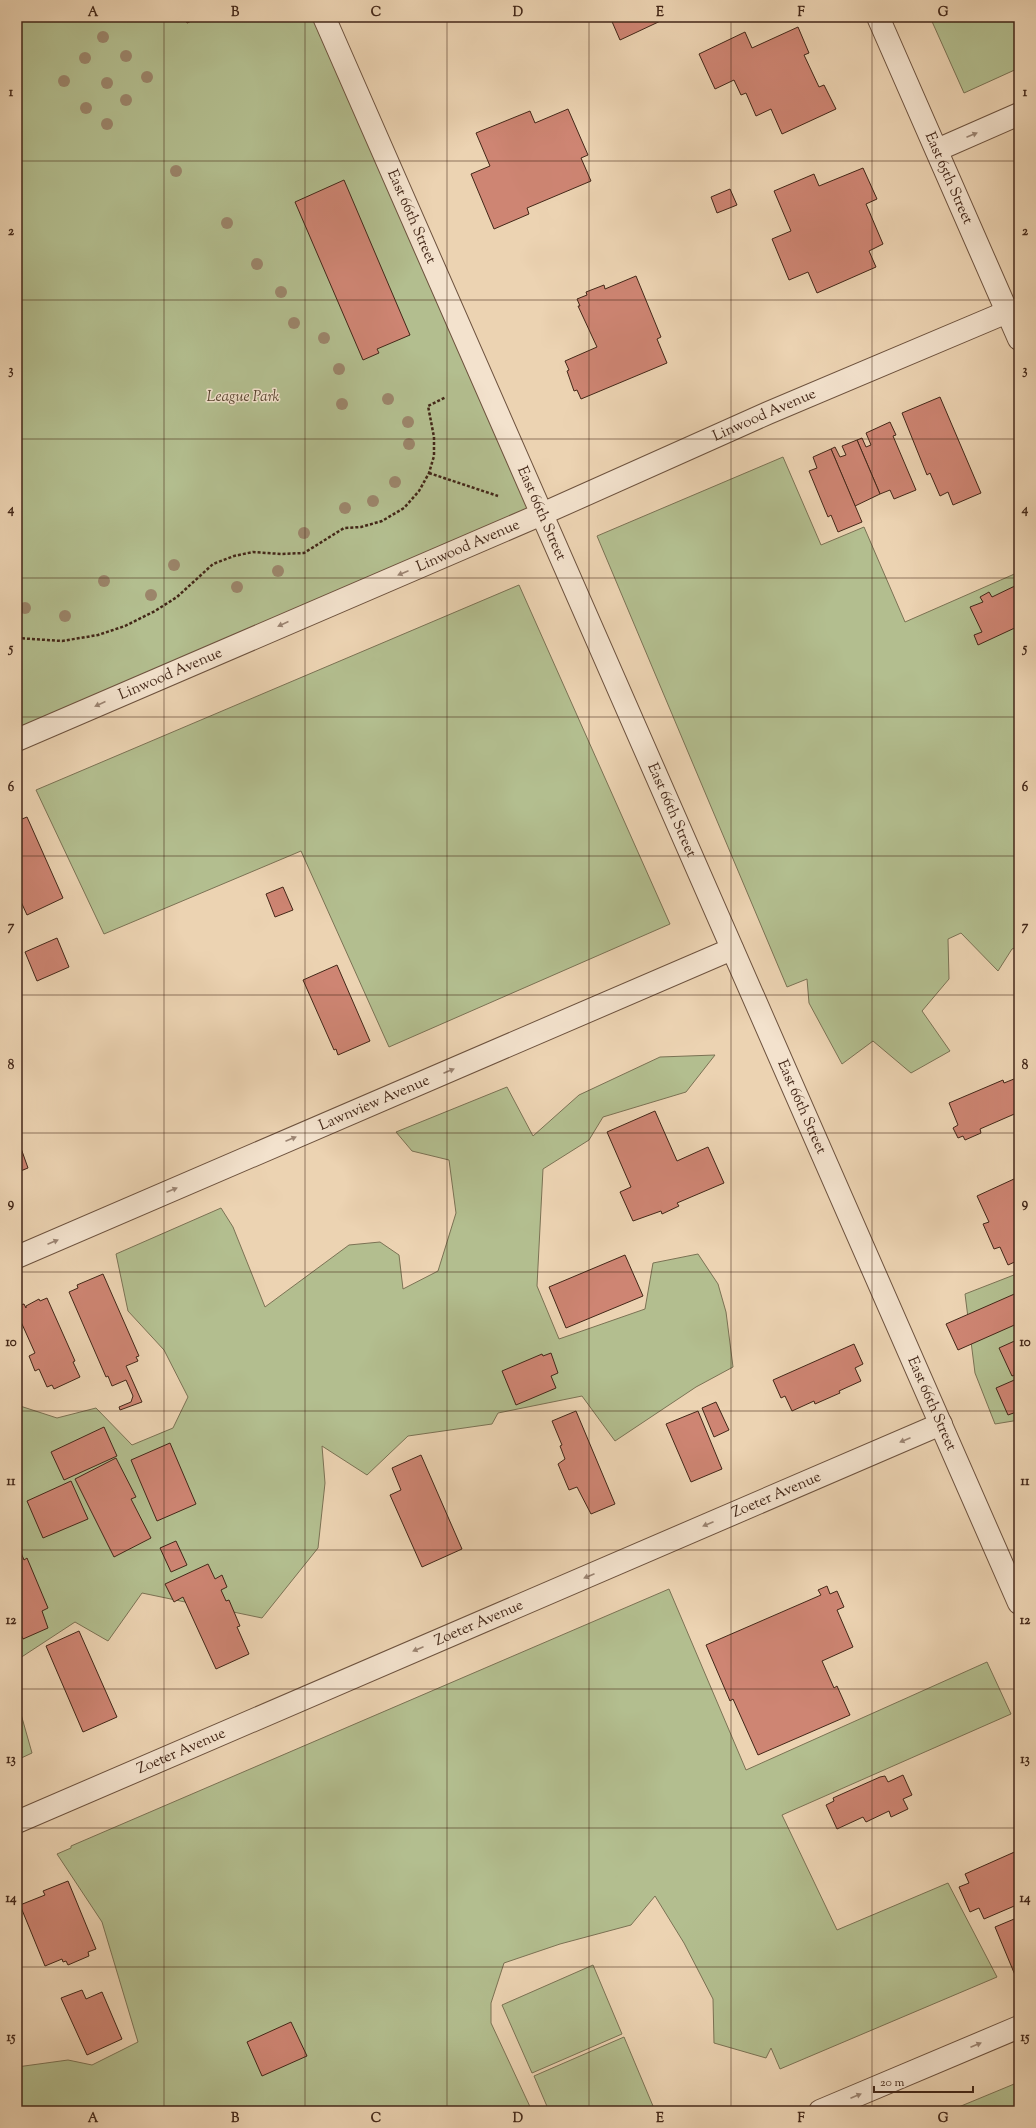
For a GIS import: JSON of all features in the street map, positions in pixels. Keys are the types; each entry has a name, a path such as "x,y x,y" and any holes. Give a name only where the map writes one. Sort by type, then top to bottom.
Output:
{"street":[{"name":"East 66th Street","path":"324,17 1019,1603"},
{"name":"East 65th Street","path":"878,17 1019,339"},
{"path":"937,150 1019,114"},
{"name":"Linwood Avenue","path":"17,740 542,514 768,413 1007,312"},
{"name":"Lawnview Avenue","path":"17,1257 732,949"},
{"name":"Zoeter Avenue","path":"17,1822 941,1424"},
{"path":"820,2111 1019,2027"}],"path":[{"path":"17,638 62,641 98,635 125,626 155,611 177,597 213,564 234,556 253,552 281,554 304,553 344,528 361,527 382,521 404,508 419,491 429,473 434,456 434,437 428,406 446,397"},
{"path":"429,473 498,496"}],"green space":[{"name":"League Park","path":"17,17 324,17 542,514 17,742"},
{"path":"930,17 1019,17 1019,68 964,93"},
{"path":"783,457 821,545 864,527 905,622 1019,572 1019,946 1012,949 998,971 961,933 948,939 949,979 922,1011 950,1051 911,1073 873,1041 842,1064 809,1003 807,979 787,987 597,536"},
{"path":"519,585 670,924 389,1047 301,851 104,934 36,790"},
{"path":"715,1055 686,1092 603,1117 589,1140 543,1169 537,1286 559,1339 645,1309 653,1263 698,1254 718,1284 726,1312 733,1367 696,1387 615,1441 582,1396 498,1413 492,1424 408,1436 367,1475 322,1446 325,1483 318,1548 262,1618 142,1593 108,1641 75,1622 17,1660 17,1405 57,1418 96,1408 132,1445 173,1428 188,1397 164,1350 128,1311 116,1254 221,1208 233,1227 265,1307 349,1245 380,1242 399,1255 403,1289 438,1271 456,1213 449,1160 412,1151 396,1132 507,1087 533,1136 579,1095 660,1057"},
{"path":"1019,1273 1019,1420 995,1424 975,1373 965,1294"},
{"path":"669,1589 746,1770 987,1662 1011,1714 782,1815 837,1930 948,1883 997,1977 780,2069 771,2048 766,2058 714,2043 713,1999 684,1943 655,1896 631,1925 560,1944 504,1963 491,2003 491,2023 532,2111 17,2111 17,2067 68,2060 92,2065 138,2042 102,1922 57,1854 71,1848 71,1846"},
{"path":"17,1700 32,1753 17,1760"},
{"path":"593,1965 622,2034 532,2073 502,2005"},
{"path":"624,2037 653,2106 641,2111 549,2111 534,2076"},
{"path":"1019,2082 1019,2111 949,2111"}],"building":[{"path":"184,17 201,17 187,23"},
{"path":"610,17 669,17 620,40"},
{"path":"798,27 809,53 804,55 819,87 824,85 836,109 782,134 771,109 756,116 746,93 741,95 734,80 715,89 699,54 745,32 752,48"},
{"path":"568,109 588,155 581,158 591,181 527,208 529,214 494,229 471,174 490,166 476,133 530,111 535,123"},
{"path":"863,168 877,199 866,204 883,244 869,251 876,267 817,293 808,272 789,280 772,239 791,231 774,191 814,174 819,186"},
{"path":"344,180 410,335 377,349 379,353 363,360 295,202"},
{"path":"730,189 737,205 717,213 711,197"},
{"path":"636,276 661,337 657,339 667,363 581,399 577,390 574,391 567,371 569,370 565,361 597,347 578,306 580,306 577,299 587,295 586,292 604,285 605,289"},
{"path":"940,397 981,493 953,505 948,492 940,496 930,473 927,475 902,413"},
{"path":"890,422 896,435 893,436 916,490 894,499 890,490 880,494 857,440 862,438 866,447 871,445 866,433"},
{"path":"857,440 880,494 855,506 831,449 835,447 840,457 846,455 842,446"},
{"path":"831,449 862,522 838,532 831,515 828,517 809,471 817,468 813,457"},
{"path":"1019,584 1019,626 978,645 974,635 982,632 970,607 983,602 980,597 989,592 992,597"},
{"path":"27,817 63,898 27,915 17,893 17,821"},
{"path":"283,887 293,910 275,917 266,894"},
{"path":"57,938 69,967 37,981 25,952"},
{"path":"337,965 370,1041 338,1055 336,1049 334,1050 303,980"},
{"path":"1019,1077 1019,1112 980,1129 981,1133 965,1140 963,1136 958,1138 953,1128 958,1125 949,1103 1003,1080 1004,1083"},
{"path":"655,1111 677,1161 708,1147 724,1183 677,1203 679,1206 662,1214 661,1211 633,1221 620,1192 631,1187 607,1132"},
{"path":"17,1137 28,1168 18,1172 20,1175 17,1177"},
{"path":"1014,1179 1019,1189 1019,1260 1008,1265 1000,1247 994,1249 983,1224 989,1222 977,1196"},
{"path":"625,1255 643,1296 566,1328 549,1287"},
{"path":"103,1274 139,1356 136,1357 138,1361 126,1366 142,1402 120,1410 119,1407 131,1402 133,1396 126,1380 112,1386 108,1376 106,1377 69,1292 78,1288 77,1285"},
{"path":"1019,1292 1019,1323 958,1350 946,1324"},
{"path":"47,1298 75,1361 73,1362 80,1377 54,1389 52,1385 47,1387 39,1369 35,1371 29,1356 35,1353 17,1313 17,1306 24,1304 26,1308 26,1306 39,1299 40,1301"},
{"path":"1019,1339 1019,1373 1012,1376 999,1348"},
{"path":"854,1344 863,1364 855,1368 861,1381 839,1391 840,1393 815,1404 814,1401 792,1411 785,1396 781,1398 773,1380"},
{"path":"551,1353 558,1373 551,1376 556,1388 516,1405 502,1371 542,1354 543,1356"},
{"path":"1019,1378 1019,1411 1008,1415 996,1388"},
{"path":"716,1402 729,1430 714,1437 702,1408"},
{"path":"576,1411 615,1504 591,1514 577,1487 569,1490 558,1464 565,1459 560,1446 562,1445 552,1421"},
{"path":"698,1411 722,1469 691,1482 666,1424"},
{"path":"104,1427 117,1456 64,1480 51,1452"},
{"path":"170,1443 196,1504 157,1521 131,1460"},
{"path":"421,1455 462,1549 422,1567 390,1495 401,1490 392,1468"},
{"path":"116,1458 136,1497 131,1499 151,1538 114,1557 75,1479"},
{"path":"71,1481 88,1519 43,1538 27,1501"},
{"path":"176,1541 187,1565 171,1572 160,1548"},
{"path":"17,1548 19,1548 24,1560 27,1558 48,1608 42,1611 48,1628 23,1639 17,1625"},
{"path":"208,1564 215,1579 222,1575 227,1587 221,1590 226,1601 229,1600 240,1626 237,1627 249,1654 216,1669 183,1597 174,1602 165,1584"},
{"path":"827,1586 830,1594 837,1591 844,1607 837,1610 853,1647 822,1661 834,1688 837,1686 850,1715 758,1755 733,1699 730,1701 706,1645 821,1595 818,1590"},
{"path":"79,1631 117,1717 83,1732 46,1646"},
{"path":"903,1775 912,1795 903,1799 908,1809 891,1817 889,1811 866,1822 863,1817 837,1829 826,1805 834,1801 833,1798 880,1777 885,1776 888,1782"},
{"path":"1019,1850 1019,1904 984,1919 979,1908 970,1912 959,1887 969,1883 965,1874"},
{"path":"68,1881 96,1949 88,1952 89,1956 68,1965 66,1961 63,1962 62,1959 45,1966 20,1905 45,1895 43,1891"},
{"path":"1019,1917 1019,1974 1015,1975 995,1927"},
{"path":"82,1990 86,1999 102,1992 122,2039 87,2055 61,1998"},
{"path":"291,2022 307,2056 262,2076 247,2042"}]}
